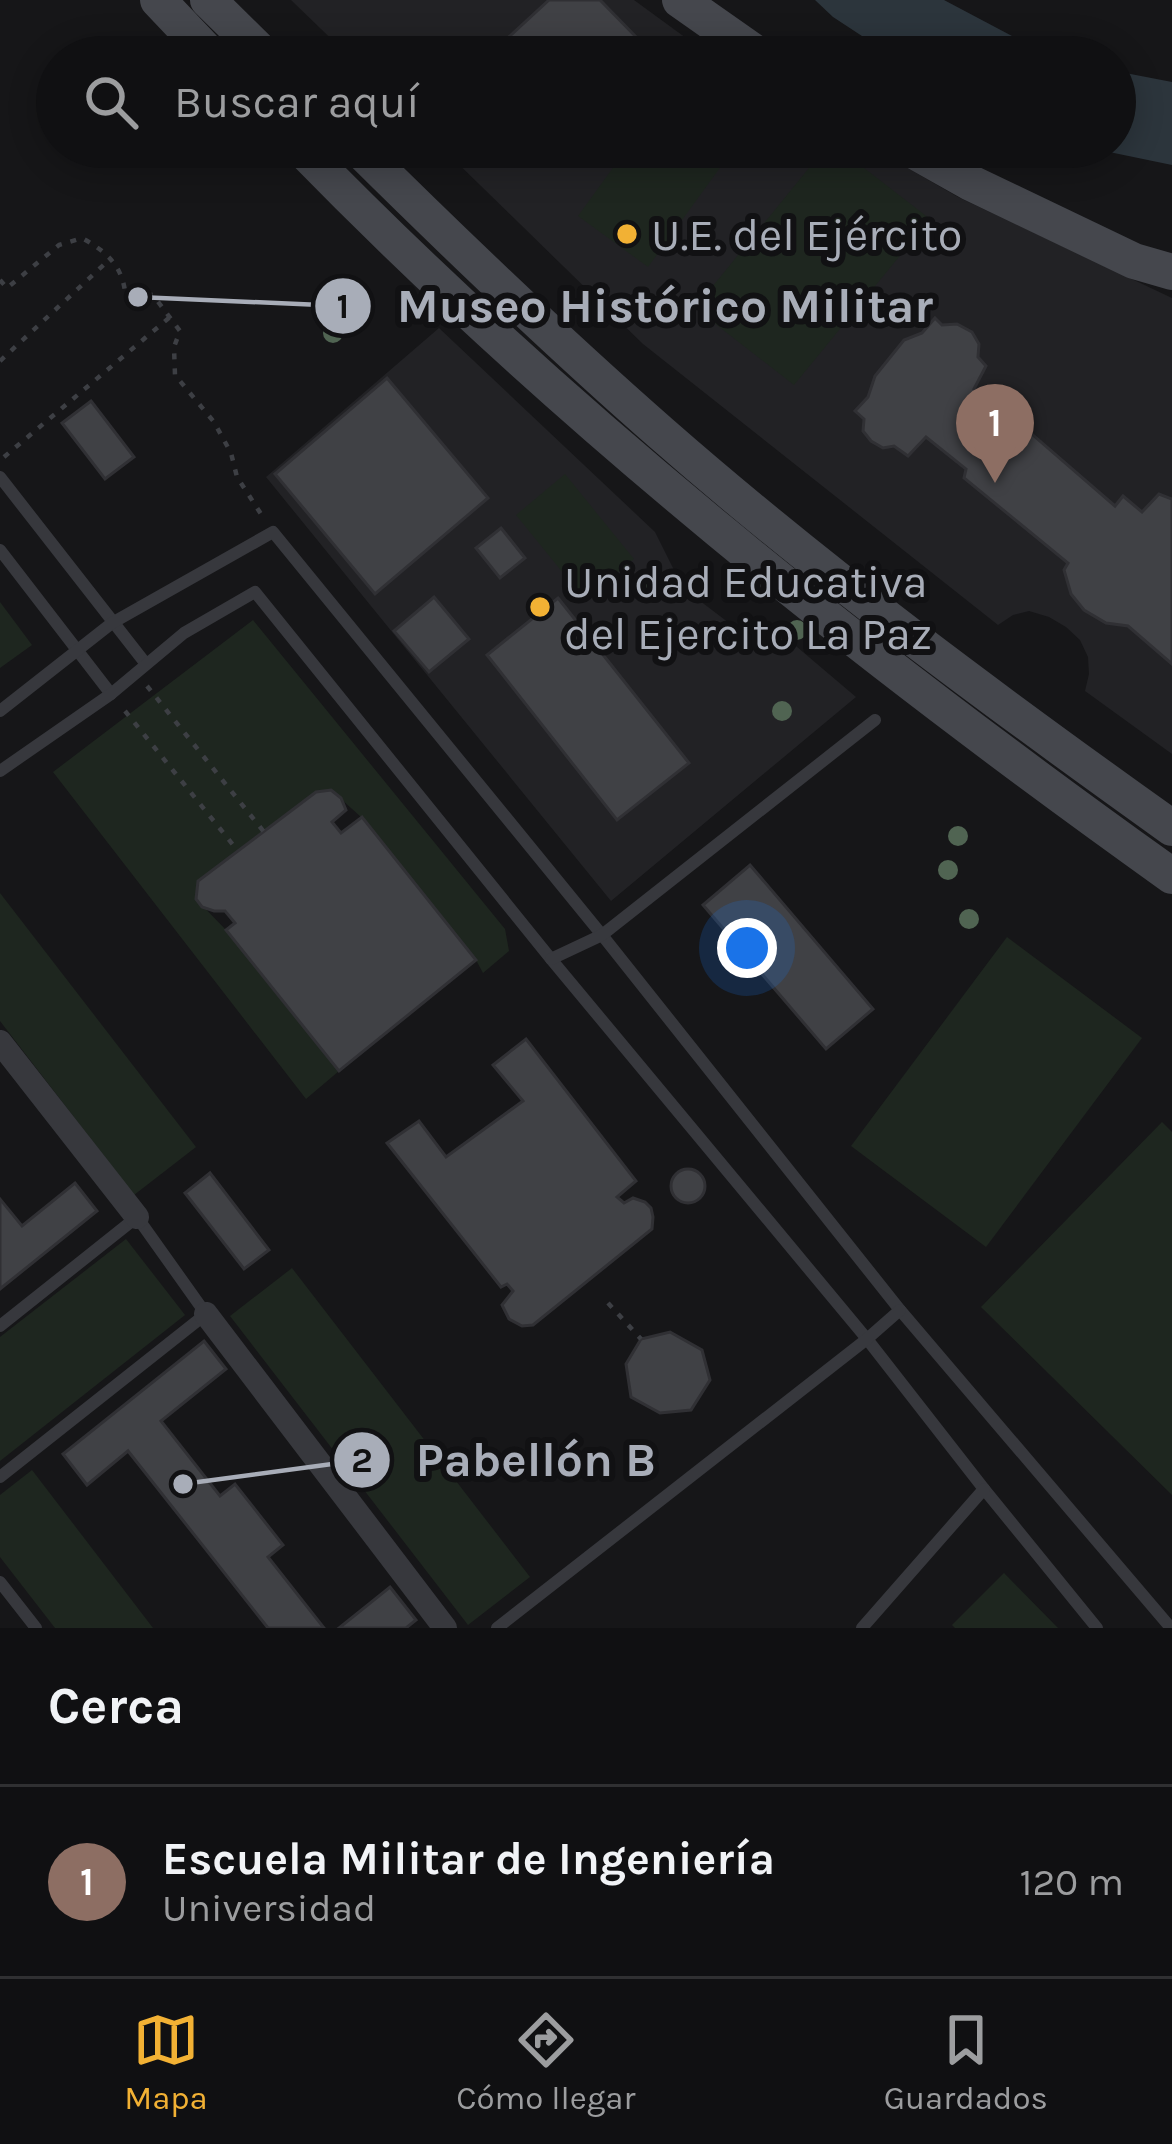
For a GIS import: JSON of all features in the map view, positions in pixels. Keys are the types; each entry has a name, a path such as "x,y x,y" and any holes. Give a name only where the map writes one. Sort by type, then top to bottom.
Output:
{"main road":[{"path":"158,0 192,36"},
{"path":"208,0 245,36"},
{"path":"680,0 731,36"},
{"path":"322,168 639,465 951,713 1172,876"},
{"path":"379,168 662,434 998,704 1172,828"},
{"path":"944,168 1134,260 1172,272"},
{"path":"456,298 484,270"},
{"path":"540,377 567,348"},
{"path":"748,553 771,524"}],"street":[{"path":"0,1042 137,1217"},
{"path":"206,1314 445,1628"}],"lane":[{"path":"0,477 141,668"},
{"path":"0,711 112,623 273,532 900,1310 1171,1628"},
{"path":"0,550 111,694"},
{"path":"0,771 111,694 184,633 255,592 551,959 867,1339 1097,1628"},
{"path":"551,959 602,935 874,720"},
{"path":"0,1326 137,1217 206,1314 0,1477"},
{"path":"497,1628 900,1310"},
{"path":"862,1628 983,1489"},
{"path":"0,1582 36,1628"}],"path":[{"path":"0,280 7,288 59,245 82,238 122,273 125,291 153,295 180,331 174,347 175,375 214,422 231,453 237,477 273,532"},
{"path":"0,361 110,259"},
{"path":"0,461 170,317"},
{"path":"141,668 264,832"},
{"path":"111,694 238,851"},
{"path":"608,1303 641,1339"}],"shaded area":[{"path":"291,0 634,0 683,36 328,36"},
{"path":"815,0 944,0 1012,36 862,36"},
{"path":"1136,75 1172,82 1172,165 1136,158"},
{"path":"463,168 908,168 958,197 1172,298 1172,754 1085,691 1088,657 1080,640 1066,627 1029,611 998,625 643,344"},
{"path":"613,168 720,168 648,267 578,216"},
{"path":"809,168 864,168 930,219 794,385 695,308"},
{"name":"Unidad Educativa del Ejercito La Paz","path":"439,328 655,532 683,588 733,626 790,641 856,697 611,901 266,477"},
{"path":"565,474 634,559 585,600 516,515"},
{"path":"0,602 32,645 0,668"},
{"path":"253,620 505,929 509,951 483,973 361,817 331,790 316,792 199,881 196,899 339,1071 306,1099 53,772"},
{"path":"0,893 196,1147 134,1195 0,1021"},
{"path":"1007,937 1142,1038 986,1247 851,1146"},
{"path":"1162,1122 1172,1132 1172,1495 981,1307"},
{"path":"126,1239 185,1315 0,1461 0,1337"},
{"path":"292,1268 530,1577 468,1625 230,1316"},
{"path":"32,1470 153,1628 55,1628 0,1557 0,1495"},
{"path":"1004,1573 1058,1628 952,1625"}],"building":[{"path":"549,0 600,0 635,36 510,36"},
{"path":"935,318 942,325 957,324 972,332 979,344 978,357 986,366 974,389 987,396 975,413 991,423 1004,410 1115,506 1123,496 1142,512 1159,494 1172,499 1172,664 1128,626 1106,623 1084,610 1071,594 1064,570 1068,563 964,478 966,469 926,437 908,456 894,446 883,448 863,431 864,419 855,411 868,397 875,376 904,340 922,333"},
{"path":"387,378 488,498 375,594 275,474"},
{"path":"91,401 134,457 105,479 62,423"},
{"path":"501,528 525,558 500,578 476,548"},
{"path":"434,597 469,639 429,672 394,631"},
{"path":"558,598 689,763 617,820 487,655"},
{"path":"331,790 346,810 332,822 341,833 362,817 476,960 339,1071 226,930 235,923 225,911 202,907 196,899 198,881 316,792"},
{"path":"750,865 873,1009 826,1049 703,905"},
{"path":"526,1039 636,1181 617,1197 624,1203 633,1198 645,1202 653,1217 652,1229 533,1325 522,1326 509,1319 502,1305 513,1291 507,1284 501,1287 387,1143 419,1121 446,1157 523,1101 493,1065"},
{"path":"688,1169 700,1174 705,1186 700,1198 688,1203 676,1198 671,1186 676,1174"},
{"path":"210,1173 269,1250 244,1269 185,1193"},
{"path":"75,1183 97,1211 0,1289 0,1199 22,1226"},
{"path":"670,1332 702,1350 710,1380 691,1410 660,1413 631,1397 626,1364 641,1339"},
{"path":"204,1341 226,1369 161,1421 220,1496 235,1484 283,1545 268,1557 324,1628 268,1628 128,1451 87,1485 63,1454"},
{"path":"390,1587 416,1620 406,1628 339,1628"}],"place":[{"name":"U.E. del Ejército","path":"627,234"},
{"name":"Museo Histórico Militar","path":"138,297"},
{"name":"Escuela Militar de Ingeniería","path":"995,483"},
{"name":"Unidad Educativa del Ejercito La Paz","path":"540,607"},
{"name":"Pabellón B","path":"183,1484"}]}
